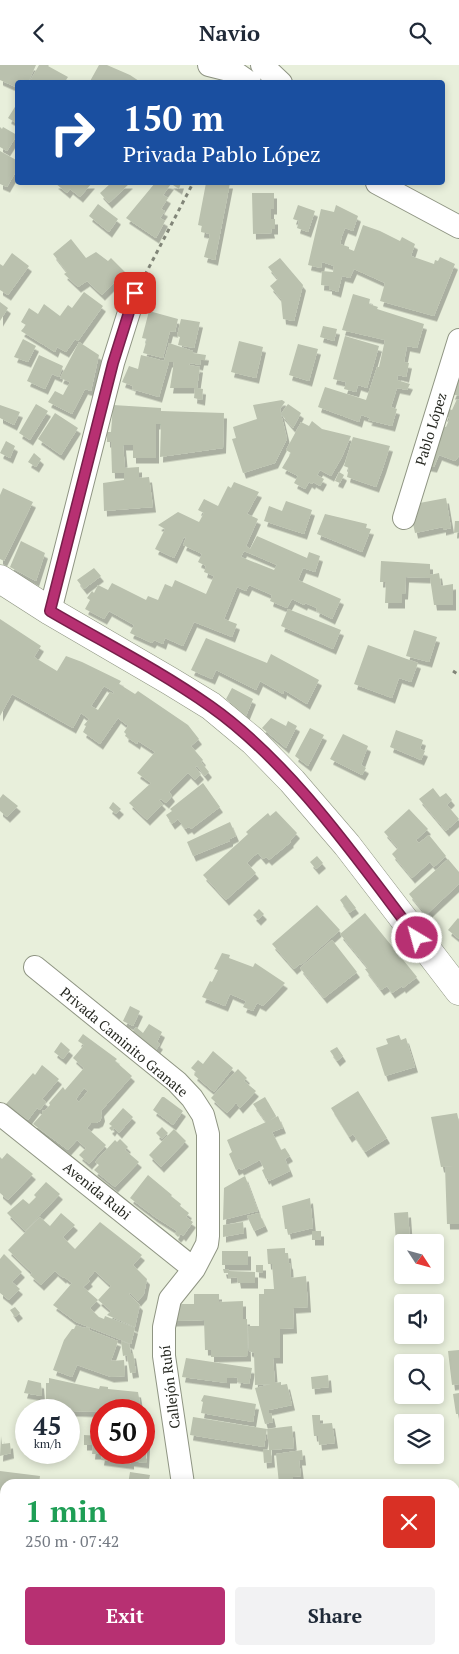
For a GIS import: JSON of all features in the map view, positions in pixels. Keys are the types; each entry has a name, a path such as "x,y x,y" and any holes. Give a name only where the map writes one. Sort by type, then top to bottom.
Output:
{"main road":[{"path":"0,579 50,611 203,701 253,741 292,781 347,845 459,991"}],"street":[{"path":"209,65 233,71 246,80"},
{"path":"262,65 278,80"},
{"path":"381,185 459,227"},
{"path":"50,611 113,363 135,293"},
{"name":"Pablo López","path":"404,518 459,340"},
{"name":"Privada Caminito Granate","path":"35,967 177,1082 192,1098 203,1115 208,1134 208,1236 207,1244 194,1269"},
{"name":"Avenida Rubi","path":"0,1114 194,1269"},
{"name":"Callejón Rubí","path":"182,1479 164,1355 164,1327 170,1299 194,1269"}],"path":[{"path":"135,293 192,185"},
{"path":"453,671 459,675"}],"building":[{"path":"0,65 36,65 29,80 15,80 15,87 0,80"},
{"path":"39,65 49,65 68,77 66,80 31,80"},
{"path":"99,65 107,65 138,80 91,80"},
{"path":"15,107 15,122 8,118"},
{"path":"0,127 2,129 3,127 15,134 15,138 7,151 0,147"},
{"path":"0,151 15,159 15,173 7,187 0,184"},
{"path":"57,185 90,185 80,197 70,189 67,193"},
{"path":"109,185 128,185 109,203 100,193"},
{"path":"153,185 170,185 163,195 168,198 161,209 165,211 160,218 165,221 156,238 126,218"},
{"path":"206,185 230,185 215,260 204,257 210,234 201,232 202,226 198,225"},
{"path":"252,193 274,193 274,209 271,209 271,219 275,219 275,229 271,229 272,233 253,234"},
{"path":"98,204 118,219 109,232 89,216"},
{"path":"298,205 315,211 308,232 297,228 299,221 293,219"},
{"path":"336,205 358,216 353,231 345,228 342,236 340,244 349,247 349,249 354,251 363,225 400,241 402,237 415,244 411,256 434,264 435,260 438,261 440,257 455,264 434,316 380,301 385,283 354,269 350,278 342,276 338,292 329,289 329,286 321,285 322,271 333,272 334,266 322,262 321,268 308,265 321,209 334,212"},
{"path":"71,239 86,258 96,252 108,261 111,258 125,272 102,295 87,281 78,287 64,274 67,272 53,254"},
{"path":"12,253 29,266 8,295 0,290 0,264 3,266"},
{"path":"280,258 303,285 294,321 283,319 281,299 270,286 278,279 268,267"},
{"path":"84,292 103,306 78,341 75,339 66,352 57,347 55,352 21,331 26,325 21,322 29,308 38,314 44,304 60,316 68,305 72,308"},
{"path":"353,294 370,299 369,304 378,307 377,309 424,324 417,348 407,346 404,362 409,363 406,377 398,375 397,380 410,384 407,390 397,388 391,407 397,409 392,426 368,420 370,418 361,415 359,422 318,407 325,387 366,400 377,367 379,367 385,340 342,330"},
{"path":"0,302 8,308 0,321"},
{"path":"149,311 178,319 175,332 170,331 163,358 143,353 147,339 142,338"},
{"path":"181,319 200,322 194,348 178,345 180,337 177,336"},
{"path":"323,326 337,329 334,341 320,337"},
{"path":"345,336 379,346 367,388 358,385 356,392 344,389 346,382 333,379"},
{"path":"23,339 36,346 28,362 14,357"},
{"path":"239,341 263,347 256,378 231,372"},
{"path":"79,342 99,355 91,391 85,389 72,414 48,402 55,391 63,395 70,382 60,378"},
{"path":"169,343 193,351 193,353 206,355 205,360 201,360 200,365 190,363 189,365 200,367 197,388 203,389 202,400 194,398 195,388 170,388 174,362 169,362 159,397 132,389 133,386 122,382 129,366 138,369 141,355 164,361"},
{"path":"298,344 318,349 309,381 289,375"},
{"path":"39,355 63,366 59,377 52,374 45,389 27,381"},
{"path":"459,378 459,396 452,394"},
{"path":"457,399 459,400 459,456 455,461 439,455 434,467 423,465 440,425 446,427 450,418 444,416 447,408 452,410"},
{"path":"282,400 285,402 280,409 287,439 275,463 243,473 232,439 236,438 233,427 257,419 253,405"},
{"path":"36,404 48,411 30,440 19,433"},
{"path":"288,404 301,413 293,428 281,414"},
{"path":"0,405 20,412 14,425 0,418"},
{"path":"113,405 161,408 161,411 224,413 223,448 160,457 161,424 156,424 156,458 133,458 133,445 123,445 125,468 139,467 139,478 149,477 153,507 104,511 103,483 124,480 124,473 112,473 111,442 107,442 107,432 111,432"},
{"path":"55,413 78,428 61,455 38,439"},
{"path":"312,421 322,429 351,436 331,476 320,470 317,475 324,479 320,486 309,482 305,489 294,483 298,476 282,468 291,453 286,450 301,422 309,426"},
{"path":"353,437 390,446 376,487 347,477 349,468 344,466"},
{"path":"6,441 15,446 10,458 0,453"},
{"path":"34,453 41,459 36,467 28,462"},
{"path":"339,472 344,475 340,483 335,481"},
{"path":"234,482 259,492 247,514 258,519 246,546 250,549 257,536 307,558 309,552 320,556 315,572 303,568 298,580 341,599 332,619 316,611 317,608 305,603 304,605 292,599 287,608 270,601 272,595 249,585 246,591 237,587 224,619 237,624 232,637 194,622 183,646 165,638 163,644 154,640 152,643 130,633 134,625 109,611 104,619 85,609 90,600 87,598 92,591 94,593 98,585 108,590 112,583 146,600 148,596 158,600 165,584 172,587 175,580 206,594 214,576 204,572 206,566 198,562 202,554 183,545 186,538 184,537 174,558 155,549 165,529 158,525 178,512 199,522 204,513 198,510 204,499 218,506 228,486 231,488","holes":["244,551 277,565 274,570 241,557"]},
{"path":"3,488 33,502 4,561 0,559 0,495"},
{"path":"446,498 451,528 443,530 443,527 415,533 409,505"},
{"path":"286,501 312,510 304,534 264,521 269,506 282,511"},
{"path":"325,514 367,524 366,528 371,529 362,552 317,534"},
{"path":"455,521 459,521 459,532 454,533"},
{"path":"21,541 45,553 36,581 10,567"},
{"path":"381,561 430,564 430,575 439,573 441,586 453,584 453,605 434,605 430,578 406,577 405,594 402,594 402,603 385,603 386,582 380,582"},
{"path":"94,568 101,576 84,589 77,580"},
{"path":"288,609 341,630 333,649 281,626"},
{"path":"0,619 41,646 34,657 57,671 66,656 82,662 121,681 119,684 135,694 138,691 188,725 199,739 191,746 203,760 201,762 209,772 205,776 197,766 195,767 201,774 195,780 188,773 169,792 172,796 166,803 161,799 159,800 163,804 147,820 129,803 151,783 137,773 155,752 138,741 137,744 125,736 124,732 128,726 118,718 100,744 83,732 86,726 84,725 89,719 81,713 73,728 12,694 0,716","holes":["104,686 114,692 113,694 110,692 98,710 91,706"]},
{"path":"414,630 437,637 429,662 406,656"},
{"path":"206,638 267,663 271,654 319,680 307,704 284,690 283,694 260,681 256,690 216,670 212,679 191,670"},
{"path":"368,645 418,663 411,682 399,678 392,698 354,684"},
{"path":"232,688 253,699 246,716 226,699"},
{"path":"271,718 286,726 288,721 297,726 286,748 262,728"},
{"path":"310,728 324,735 308,766 295,756"},
{"path":"396,730 423,740 420,749 425,751 421,760 390,747"},
{"path":"343,734 368,746 361,765 366,768 362,775 330,759"},
{"path":"203,783 220,807 191,829 189,827 185,829 178,819 172,824 166,815 172,811 170,809"},
{"path":"433,788 440,797 446,793 452,800 447,805 459,819 446,831 419,799"},
{"path":"3,794 18,806 7,817 0,811 0,798"},
{"path":"113,802 121,809 116,814 109,808"},
{"path":"409,809 428,829 416,840 419,843 429,835 446,856 434,867 430,862 412,878 392,854 398,848 384,832"},
{"path":"276,811 297,833 291,842 269,860 266,857 263,859 258,853 254,856 247,863 256,873 226,900 203,875 248,834 246,832 268,813 270,816"},
{"path":"230,822 236,836 230,839 230,841 193,856 187,842"},
{"path":"317,856 323,863 316,869 310,862"},
{"path":"448,859 459,872 459,884 426,915 409,894"},
{"path":"346,895 356,908 349,913 340,900"},
{"path":"317,905 340,930 294,969 272,944"},
{"path":"259,909 264,914 258,920 253,915"},
{"path":"365,913 417,977 403,988 402,986 392,993 387,986 381,990 365,969 368,968 340,934"},
{"path":"459,919 459,939 448,930"},
{"path":"332,940 357,972 324,998 300,968"},
{"path":"222,953 230,955 229,958 253,967 255,963 285,983 263,1006 257,1003 253,1011 243,1007 246,1001 230,994 225,1006 202,997 218,970 214,969"},
{"path":"130,1006 140,1011 133,1026 123,1021"},
{"path":"149,1024 162,1032 157,1042 160,1044 145,1066 131,1034 136,1027 143,1033"},
{"path":"83,1034 117,1059 115,1061 132,1076 101,1111 100,1121 91,1123 87,1128 106,1145 89,1164 79,1155 86,1148 77,1140 68,1150 33,1124 63,1087 65,1090 84,1068 73,1058 84,1045 78,1041","holes":["84,1088 88,1091 79,1102 76,1099"]},
{"path":"399,1035 401,1040 406,1038 415,1067 385,1076 376,1048 388,1044 386,1039"},
{"path":"61,1042 70,1050 63,1059 54,1052"},
{"path":"337,1047 343,1056 337,1061 330,1051"},
{"path":"213,1051 233,1068 214,1092 194,1075 196,1072 191,1068 198,1060 203,1064"},
{"path":"42,1065 59,1079 42,1099 46,1102 40,1110 37,1108 28,1120 6,1104 33,1073 35,1075"},
{"path":"238,1069 247,1078 244,1081 256,1091 240,1108 236,1103 227,1113 211,1098"},
{"path":"358,1091 387,1138 365,1152 353,1134 349,1137 331,1108"},
{"path":"162,1097 183,1111 173,1125 153,1110"},
{"path":"265,1097 276,1116 269,1121 278,1116 283,1128 272,1132 281,1150 285,1148 290,1156 285,1159 290,1171 269,1181 262,1170 264,1169 260,1160 241,1170 240,1168 236,1170 229,1154 232,1152 227,1140 266,1122 253,1104"},
{"path":"123,1108 133,1117 119,1133 114,1128 112,1131 109,1128 112,1126 109,1124"},
{"path":"457,1113 459,1122 459,1224 447,1224 445,1167 453,1166 441,1167 431,1117"},
{"path":"162,1127 168,1133 162,1139 156,1133"},
{"path":"174,1129 186,1141 161,1167 149,1155"},
{"path":"120,1139 128,1147 125,1150 139,1162 115,1187 94,1170 99,1165 95,1162 115,1140 117,1142"},
{"path":"7,1153 33,1174 8,1200 0,1193 0,1157 2,1159"},
{"path":"148,1175 172,1195 181,1204 180,1206 189,1213 186,1217 193,1222 183,1236 181,1234 178,1237 175,1234 177,1231 130,1198"},
{"path":"245,1176 258,1211 223,1220 224,1188"},
{"path":"46,1182 60,1194 25,1231 7,1213 23,1199 29,1204 36,1197 34,1195"},
{"path":"310,1198 313,1228 288,1234 287,1229 285,1229 282,1206"},
{"path":"408,1212 410,1234 395,1234 394,1213"},
{"path":"61,1213 75,1225 63,1237 75,1249 100,1222 142,1255 133,1265 147,1279 144,1294 138,1301 129,1294 140,1305 135,1327 107,1315 111,1311 98,1300 90,1308 99,1317 104,1319 105,1316 135,1328 131,1344 76,1322 53,1305 72,1283 55,1271 41,1285 30,1275 32,1273 8,1250 40,1217 50,1226","holes":["95,1271 111,1286 98,1300 83,1287 90,1281 88,1279"]},
{"path":"259,1213 265,1226 254,1231 247,1216"},
{"path":"243,1222 244,1233 223,1237 223,1225"},
{"path":"312,1231 321,1231 321,1240 312,1240"},
{"path":"285,1248 285,1253 288,1253 290,1263 291,1278 306,1276 308,1307 293,1308 294,1328 280,1329 280,1358 273,1358 275,1383 287,1384 292,1405 269,1410 273,1422 265,1424 255,1388 271,1384 255,1385 254,1353 249,1351 248,1326 259,1326 259,1294 264,1294 264,1289 274,1289 272,1264 268,1264 267,1249"},
{"path":"222,1251 248,1251 248,1265 222,1265"},
{"path":"4,1254 22,1272 12,1282 20,1289 9,1300 0,1293 0,1259"},
{"path":"256,1265 263,1265 263,1273 256,1272"},
{"path":"223,1269 255,1272 255,1283 238,1283 237,1277 228,1278 228,1273 224,1273"},
{"path":"194,1294 219,1294 219,1302 243,1301 243,1319 247,1319 248,1356 211,1357 211,1350 205,1350 204,1320 172,1321 170,1308 180,1307 180,1304 194,1304"},
{"path":"15,1307 20,1313 15,1317 10,1310"},
{"path":"76,1325 90,1328 89,1330 118,1341 111,1361 124,1360 125,1376 111,1377 77,1365 72,1377 53,1370 64,1340"},
{"path":"121,1341 129,1344 131,1353 133,1353 136,1372 130,1373 127,1355 123,1356"},
{"path":"459,1350 459,1384 452,1385 448,1351"},
{"path":"186,1358 252,1368 249,1384 237,1382 238,1378 234,1377 227,1378 227,1383 182,1377"},
{"path":"328,1375 329,1387 312,1389 311,1377"},
{"path":"49,1378 99,1389 100,1386 108,1387 108,1389 138,1392 139,1399 90,1399 90,1412 80,1411 80,1399 46,1399 46,1383 49,1383"},
{"path":"28,1380 41,1383 42,1396 24,1393"},
{"path":"459,1393 459,1414 456,1414 453,1394"},
{"path":"204,1395 256,1404 253,1422 201,1413 203,1402 201,1401"},
{"path":"312,1415 320,1415 320,1424 332,1423 335,1443 319,1445 318,1436 314,1436"},
{"path":"193,1417 267,1429 264,1447 190,1435"},
{"path":"292,1426 294,1448 271,1450 272,1462 264,1463 263,1449 269,1450 267,1429"},
{"path":"84,1435 90,1435 90,1445 84,1445"},
{"path":"1,1436 2,1444 10,1443 11,1453 0,1456"},
{"path":"302,1450 303,1460 299,1460 301,1476 293,1477 293,1479 278,1479 276,1454"},
{"path":"0,1471 40,1476 40,1479 0,1479"},
{"path":"130,1472 150,1475 149,1479 129,1479"}],"route":[{"path":"135,293 113,363 50,611 211,706 253,741 292,781 347,845 417,938"}]}
